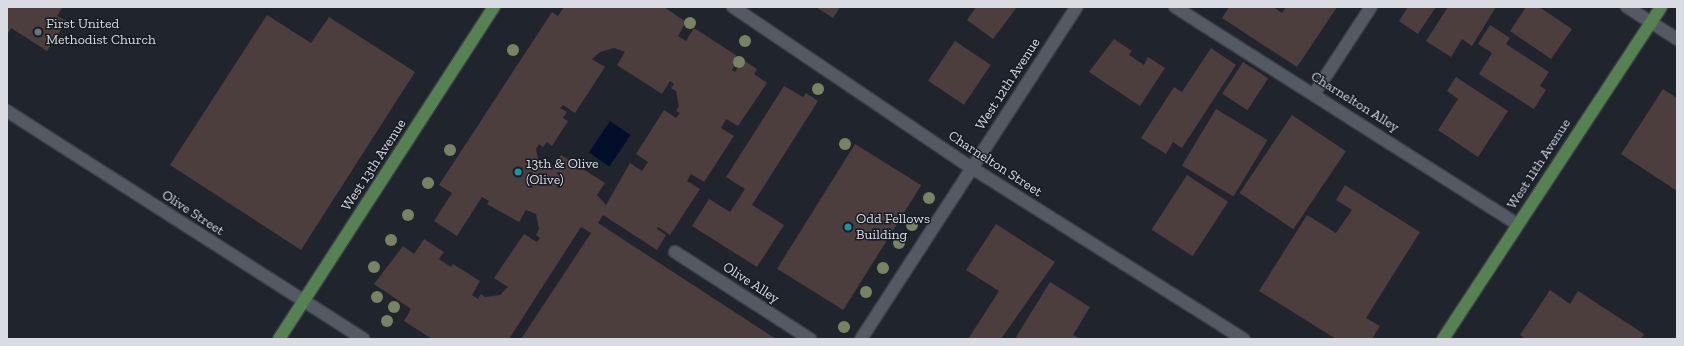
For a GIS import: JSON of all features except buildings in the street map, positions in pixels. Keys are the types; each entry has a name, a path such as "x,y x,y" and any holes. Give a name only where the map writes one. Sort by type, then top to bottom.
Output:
{"main road":[{"name":"West 13th Avenue","path":"279,339 494,7"},
{"name":"West 11th Avenue","path":"1443,339 1517,224 1661,7"}],"street":[{"name":"Charnelton Street","path":"733,7 972,168 1244,339"},
{"name":"West 12th Avenue","path":"861,339 1077,7"},
{"name":"Charnelton Alley","path":"1175,7 1517,224"},
{"path":"1314,94 1371,7"},
{"path":"1627,7 1677,39"},
{"name":"Olive Street","path":"7,111 363,339"},
{"name":"Olive Alley","path":"675,252 810,339"}],"water":[{"path":"610,121 631,135 609,166 589,153"}],"place":[{"name":"First United Methodist Church","path":"38,32"},
{"name":"13th & Olive (Olive)","path":"518,172"},
{"name":"Odd Fellows Building","path":"848,227"}]}
